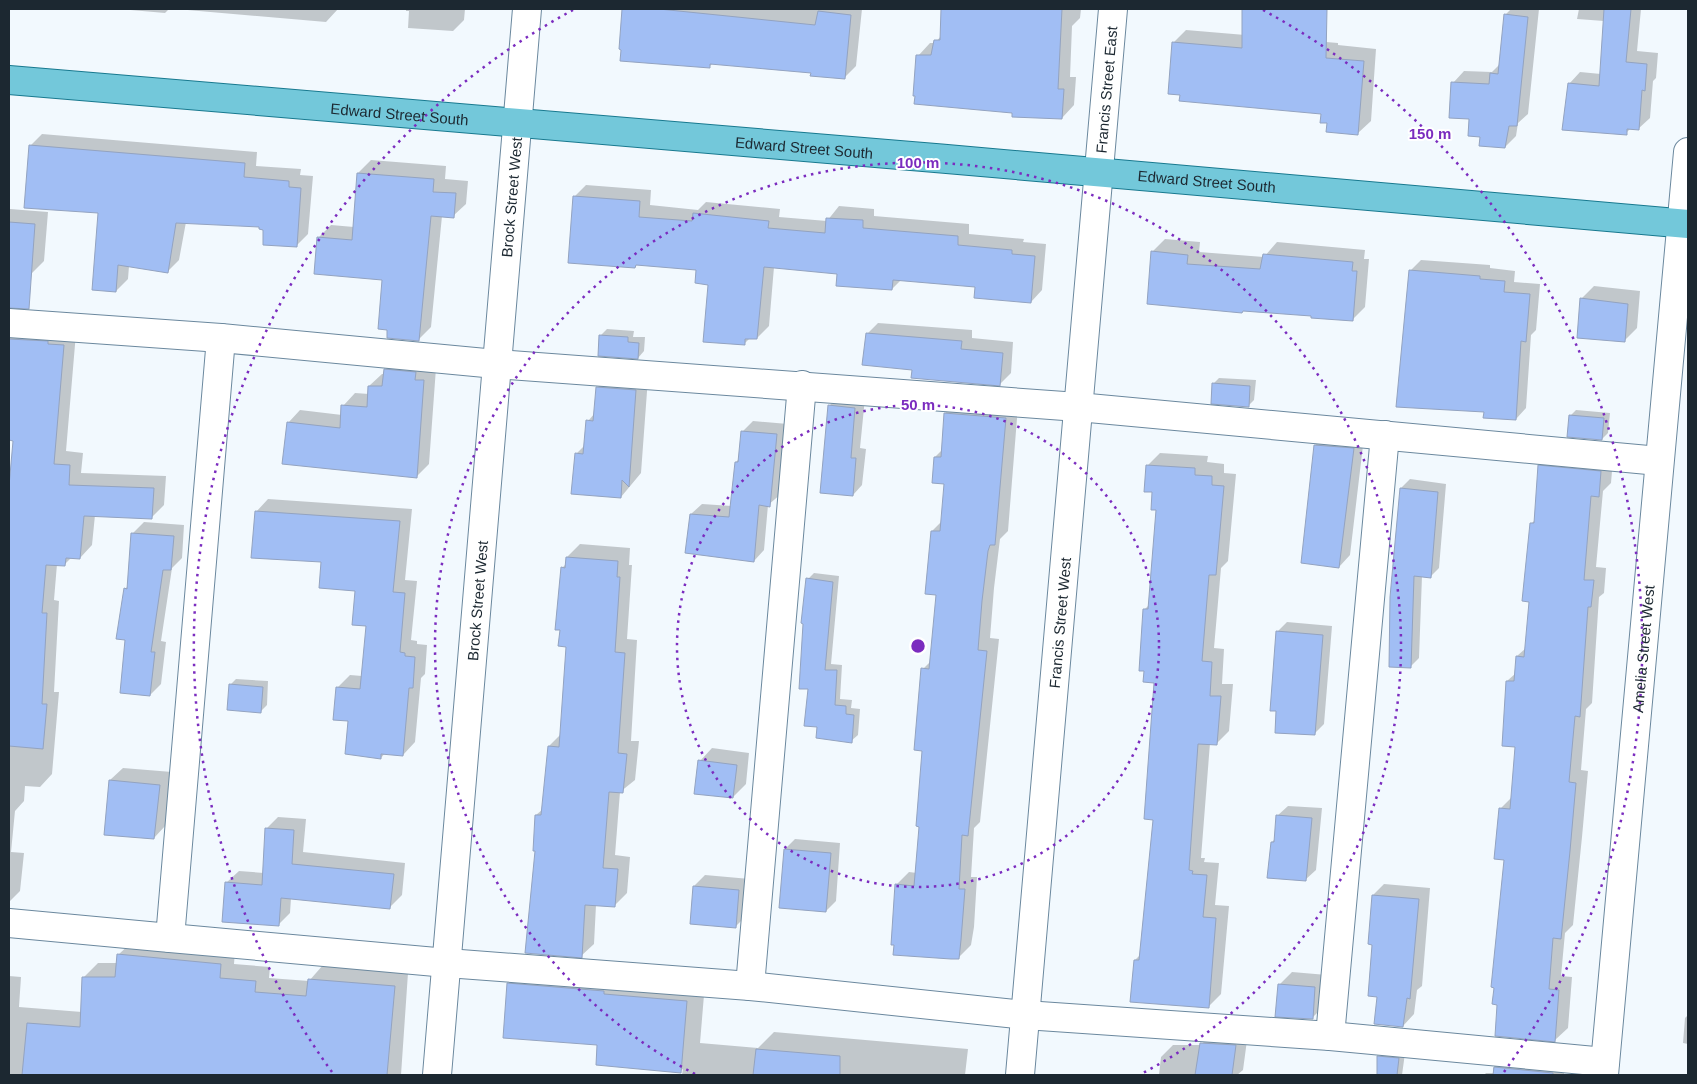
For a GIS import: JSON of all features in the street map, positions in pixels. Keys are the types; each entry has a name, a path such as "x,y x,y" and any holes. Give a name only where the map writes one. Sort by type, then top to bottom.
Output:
{"main road":[{"name":"Edward Street South","path":"9,80 517,125 1098,170 1685,224"}],"street":[{"name":"Brock Street West","path":"437,1075 527,9"},
{"name":"Francis Street East","path":"1098,170 1113,9"},
{"name":"Amelia Street West","path":"1605,1068 1659,461 1685,224 1688,152"},
{"name":"Francis Street West","path":"1020,1075 1098,170"},
{"path":"9,323 221,338 496,364 802,385 1078,407 1659,461"},
{"path":"170,938 221,338"},
{"path":"750,986 802,385"},
{"path":"1330,1036 1385,435"},
{"path":"9,923 447,963 750,986 1025,1015 1330,1036 1605,1068"}],"building":[{"path":"622,9 659,9 815,25 818,11 851,15 845,79 810,76 811,73 710,64 710,68 620,61"},
{"path":"941,9 1062,9 1058,89 1064,89 1062,119 1012,117 1012,113 914,104 916,55 931,55 934,40 940,40"},
{"path":"1242,9 1327,9 1326,58 1364,61 1358,135 1326,132 1327,123 1320,123 1321,114 1179,101 1180,95 1168,94 1172,42 1242,48"},
{"path":"1604,9 1631,9 1626,62 1647,64 1645,91 1642,90 1639,130 1627,129 1627,135 1562,130 1568,83 1599,86"},
{"path":"1504,14 1528,17 1517,126 1509,126 1505,148 1479,146 1480,137 1468,136 1469,119 1449,118 1451,82 1489,84 1490,73 1498,74"},
{"path":"29,145 245,163 244,177 289,181 289,187 301,188 297,247 263,245 263,230 259,229 259,227 176,223 168,273 118,265 116,292 92,290 98,213 24,208"},
{"path":"357,173 434,179 433,192 456,193 454,218 431,216 419,341 387,338 387,330 378,329 382,280 314,274 317,237 352,240"},
{"path":"573,196 640,201 639,217 692,221 693,213 769,221 768,228 825,233 826,218 863,220 863,228 958,236 958,245 1012,250 1012,254 1035,256 1031,303 974,298 975,287 893,280 892,290 836,286 837,274 764,267 757,339 745,339 745,345 703,342 708,285 695,283 696,270 636,265 635,268 568,263"},
{"path":"9,222 35,224 29,309 9,308"},
{"path":"1151,251 1188,255 1187,264 1260,269 1263,254 1353,262 1352,271 1357,271 1353,321 1311,318 1311,316 1243,311 1242,313 1147,304"},
{"path":"1409,270 1480,276 1480,279 1505,281 1504,292 1530,294 1526,342 1521,341 1516,420 1483,418 1484,412 1396,407"},
{"path":"1580,298 1628,304 1625,342 1577,338"},
{"path":"866,333 962,341 961,349 1003,353 1000,386 911,378 912,370 862,365"},
{"path":"599,335 628,337 628,342 639,343 638,359 598,356"},
{"path":"9,339 48,341 48,344 64,345 54,464 70,465 69,485 154,488 152,519 84,516 80,559 66,558 65,566 46,565 42,613 47,613 42,704 47,704 43,749 9,746 9,486 13,441 9,440"},
{"path":"384,369 416,372 415,380 424,380 417,478 282,464 287,422 340,428 341,405 367,407 368,386 382,386"},
{"path":"1212,383 1250,386 1249,407 1211,404"},
{"path":"596,387 636,390 629,487 622,480 621,498 571,494 575,453 583,454 586,420 593,421"},
{"path":"828,405 855,408 851,458 856,458 853,496 820,493"},
{"path":"944,413 1006,418 995,545 990,545 988,551 982,601 978,650 987,651 968,836 962,835 959,889 965,889 959,959 893,955 894,945 891,945 895,884 914,886 919,827 916,826 922,751 914,750 921,668 929,669 936,595 925,594 931,531 940,531 944,484 932,483 934,457 941,457"},
{"path":"1569,415 1604,418 1602,440 1567,437"},
{"path":"741,431 777,434 770,507 759,505 754,562 685,553 690,514 729,517 735,462 738,462"},
{"path":"1314,445 1354,448 1339,568 1301,563"},
{"path":"1146,465 1195,468 1195,475 1212,476 1212,485 1224,486 1216,575 1209,575 1202,661 1212,662 1210,696 1221,696 1217,745 1198,744 1189,870 1193,871 1192,874 1207,875 1203,917 1216,918 1209,1008 1130,1002 1134,960 1139,960 1153,820 1144,819 1154,683 1143,682 1144,671 1139,671 1143,609 1148,609 1156,510 1151,510 1152,492 1144,492"},
{"path":"1538,465 1601,471 1599,497 1591,496 1584,580 1594,580 1591,607 1588,607 1580,717 1575,716 1569,782 1576,783 1561,939 1553,938 1549,989 1559,990 1555,1042 1495,1036 1497,1005 1492,1004 1494,988 1491,987 1504,860 1494,859 1499,808 1510,809 1515,747 1502,746 1506,681 1514,681 1516,656 1524,657 1529,602 1522,601 1530,523 1534,523"},
{"path":"1400,488 1438,492 1431,578 1414,576 1411,668 1389,667 1390,597"},
{"path":"255,511 400,521 393,592 405,593 400,652 405,653 405,656 415,657 413,688 409,688 403,756 381,754 381,759 345,754 348,721 333,720 336,687 360,689 366,626 352,625 355,591 319,588 321,562 251,558"},
{"path":"131,533 174,536 171,570 163,570 151,652 155,652 150,696 120,693 125,640 116,639 124,588 127,589"},
{"path":"566,557 618,561 617,577 620,577 615,652 625,653 618,753 627,754 623,793 609,792 603,868 618,869 615,907 585,905 582,958 525,953 535,851 533,851 535,815 541,815 548,746 559,747 566,647 558,646 560,630 555,630 561,567 565,568"},
{"path":"806,578 833,582 825,670 837,670 835,705 846,706 846,714 854,715 852,743 816,738 817,727 804,726 808,689 799,689 803,624 801,623"},
{"path":"1276,631 1323,635 1315,735 1275,733 1276,711 1270,711"},
{"path":"229,684 263,687 261,713 227,710"},
{"path":"698,760 737,765 733,798 694,794"},
{"path":"109,780 160,785 154,839 104,835"},
{"path":"1276,815 1312,818 1306,881 1267,878 1271,842 1274,842"},
{"path":"265,828 294,830 292,864 394,874 390,909 281,898 279,926 222,922 225,882 262,885"},
{"path":"784,849 831,853 826,912 779,908"},
{"path":"693,886 739,890 736,928 690,924"},
{"path":"1372,895 1419,899 1410,999 1407,998 1403,1027 1374,1024 1377,997 1368,996 1372,945 1368,944"},
{"path":"117,954 221,964 220,978 256,981 255,992 306,996 308,979 395,986 387,1075 22,1075 27,1023 80,1027 82,977 115,977"},
{"path":"507,983 604,991 604,994 687,1001 681,1073 596,1065 597,1045 503,1038"},
{"path":"1278,984 1315,987 1313,1019 1275,1017"},
{"path":"1200,1043 1236,1045 1232,1075 1195,1075"},
{"path":"756,1049 840,1056 840,1075 753,1075"},
{"path":"1377,1056 1399,1058 1397,1075 1377,1075"},
{"path":"1494,1067 1553,1073 1553,1075 1493,1075"}]}
